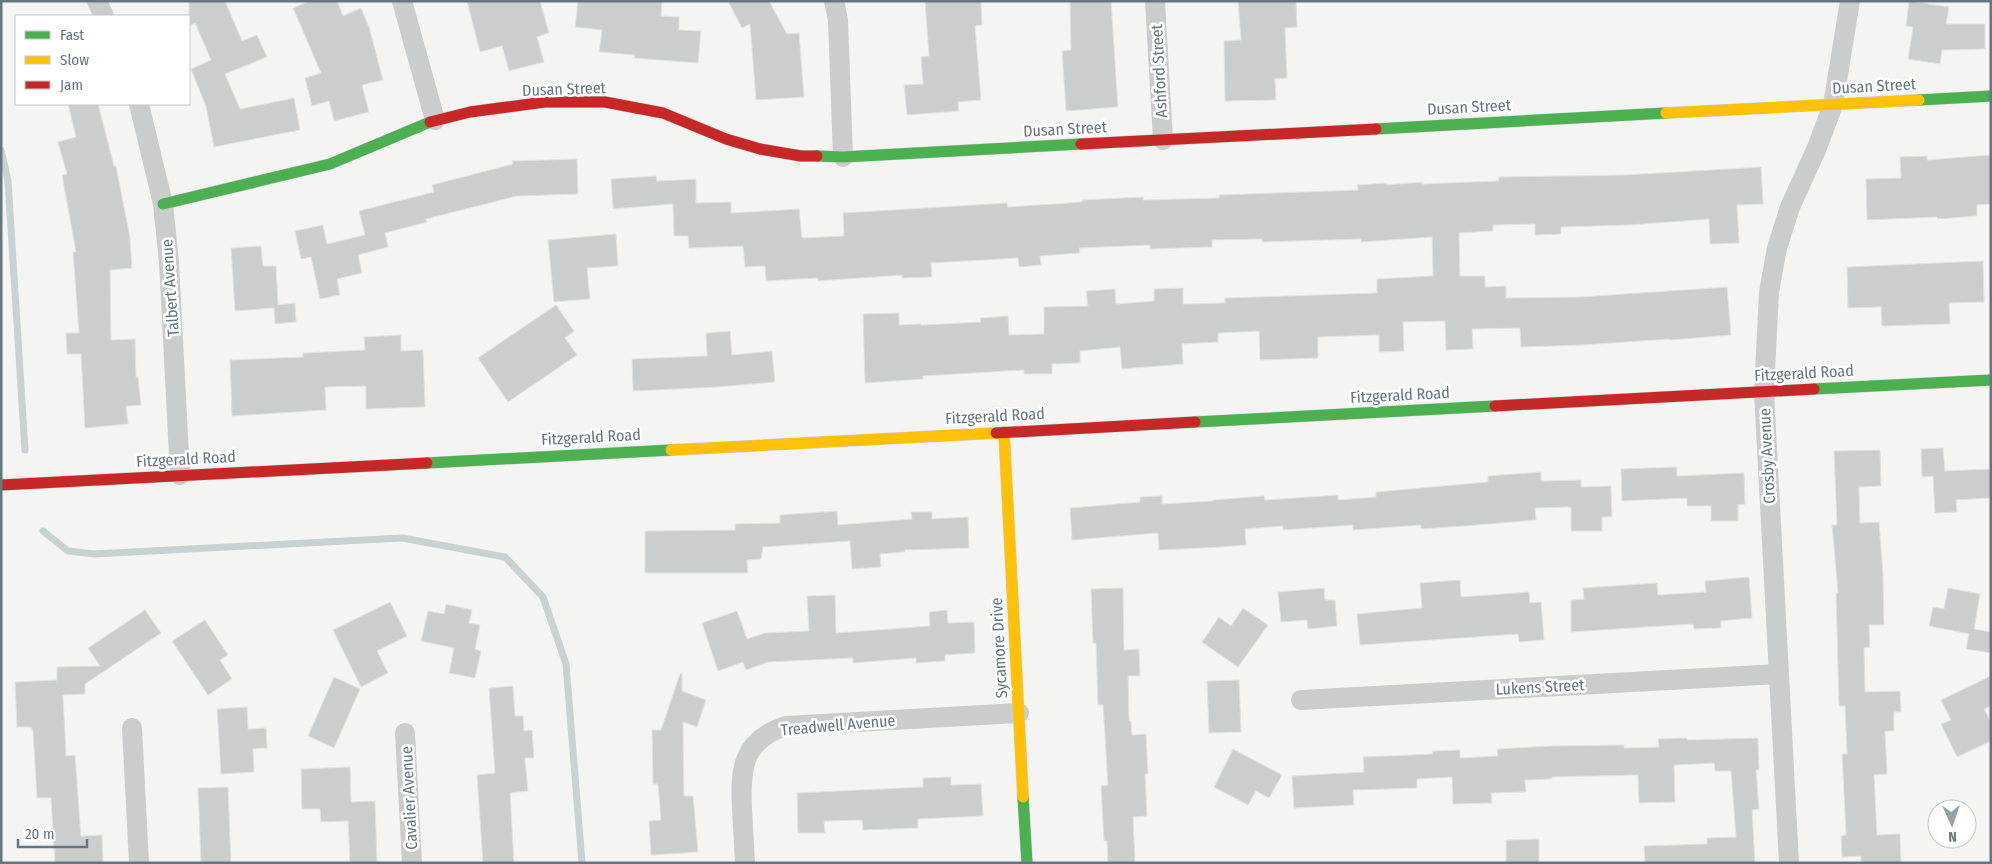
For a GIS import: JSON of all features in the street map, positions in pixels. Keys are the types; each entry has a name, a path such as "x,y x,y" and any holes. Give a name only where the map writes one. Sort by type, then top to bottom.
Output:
{"main road":[{"name":"Dusan Street","path":"163,204 330,164 435,120 470,112 545,102 604,102 663,114 726,139 760,149 801,156 843,157 1991,96"},
{"name":"Fitzgerald Road","path":"1,486 1991,380"},
{"name":"Sycamore Drive","path":"1004,432 1027,863"}],"street":[{"path":"96,1 103,15"},
{"path":"402,1 435,120"},
{"path":"834,1 838,20 843,157"},
{"name":"Ashford Street","path":"1155,1 1163,140"},
{"name":"Crosby Avenue","path":"1789,863 1764,392 1769,292 1777,248 1790,206 1816,150 1833,104 1850,1"},
{"name":"Talbert Avenue","path":"139,105 163,204 169,262 180,475"},
{"name":"Lukens Street","path":"1301,700 1779,674"},
{"name":"Treadwell Avenue","path":"745,863 741,783 743,767 749,751 758,740 774,730 786,726 1019,713"},
{"path":"132,728 139,863"},
{"name":"Cavalier Avenue","path":"405,732 412,863"}],"building":[{"path":"189,1 225,1 242,41 257,35 267,57 225,74 240,109 294,98 300,130 214,147 206,106 191,69 211,60 195,23 190,26"},
{"path":"310,1 337,1 343,16 361,8 369,27 383,80 362,85 369,112 334,121 329,101 312,106 305,78 321,73 293,8"},
{"path":"467,1 540,1 549,33 537,37 544,62 509,71 502,46 480,52"},
{"path":"578,1 662,1 661,16 679,17 679,30 701,31 698,63 634,58 635,55 599,52 602,30 575,27"},
{"path":"728,1 769,1 787,34 799,33 804,97 756,100 750,24 742,28"},
{"path":"925,1 981,1 982,25 975,26 981,100 958,102 959,111 907,115 904,85 923,84 921,57 929,56"},
{"path":"1070,1 1111,1 1118,107 1066,111 1062,51 1071,50"},
{"path":"1238,1 1296,1 1297,27 1285,28 1287,78 1275,79 1276,100 1225,101 1224,41 1241,40"},
{"path":"1909,1 1949,7 1946,24 1985,24 1985,49 1942,50 1940,64 1908,59 1913,27 1906,26"},
{"path":"68,105 98,105 114,166 116,166 130,238 132,268 110,270 111,340 135,339 136,377 138,377 141,405 126,406 128,424 85,428 81,354 67,354 66,333 79,333 73,252 76,252 62,175 67,174 58,142 76,137"},
{"path":"1991,155 1991,204 1977,205 1977,216 1938,219 1937,217 1867,220 1866,179 1901,178 1900,157 1927,156 1927,160"},
{"path":"577,159 578,194 517,196 426,219 427,222 385,233 388,247 358,255 362,273 337,279 340,295 320,299 311,257 301,259 295,231 323,225 327,244 365,235 359,211 434,192 432,185 513,164 512,161"},
{"path":"1761,167 1763,204 1737,205 1739,243 1710,244 1709,219 1629,225 1561,227 1561,234 1535,235 1535,224 1493,225 1493,231 1459,233 1460,276 1485,276 1485,287 1506,286 1506,298 1581,297 1727,287 1731,335 1583,345 1521,347 1520,328 1472,329 1473,349 1446,350 1445,321 1403,322 1404,351 1379,352 1379,335 1318,337 1318,358 1260,360 1259,331 1218,333 1218,342 1182,344 1183,364 1122,369 1120,347 1080,351 1080,363 1052,364 1052,374 1024,374 1024,370 923,376 923,379 865,383 863,314 899,313 899,325 981,322 980,318 1008,316 1009,335 1044,334 1044,307 1088,306 1086,291 1115,289 1116,304 1154,301 1154,289 1183,288 1183,304 1225,303 1225,298 1377,293 1377,279 1433,276 1432,237 1361,242 1361,239 1262,242 1262,239 1212,240 1212,247 1150,249 1150,245 1079,248 1080,253 1040,256 1041,265 1019,267 1018,258 931,263 932,277 902,278 902,275 818,281 818,278 766,281 765,266 745,267 743,246 689,248 688,236 674,236 673,204 613,209 611,179 656,176 657,181 696,179 696,203 731,202 731,213 799,209 802,238 844,236 843,213 1007,203 1008,207 1082,202 1082,200 1143,197 1143,200 1219,198 1219,195 1358,190 1357,185 1387,183 1387,185 1422,182 1422,184 1499,181 1498,177 1625,175"},
{"path":"616,234 618,266 587,268 590,299 554,302 548,240"},
{"path":"261,246 263,266 276,266 278,305 295,303 296,322 275,324 274,308 235,311 231,248"},
{"path":"1983,261 1984,302 1949,303 1950,324 1882,326 1881,307 1848,308 1847,267"},
{"path":"556,305 574,331 565,338 577,355 508,402 478,358"},
{"path":"730,331 732,355 772,351 775,382 633,391 632,359 707,356 706,333"},
{"path":"401,335 401,351 423,350 425,407 366,409 366,386 325,387 326,410 232,416 230,360 303,357 303,353 365,350 364,337"},
{"path":"1943,448 1945,471 1991,469 1991,498 1956,500 1957,512 1935,513 1933,476 1922,477 1921,449"},
{"path":"1880,450 1881,486 1859,487 1860,523 1879,522 1883,574 1884,625 1869,625 1870,647 1864,648 1865,692 1900,691 1901,712 1894,712 1894,731 1885,731 1887,774 1874,775 1877,835 1900,834 1901,863 1861,863 1861,856 1842,857 1841,836 1846,835 1842,754 1847,754 1845,706 1839,706 1836,593 1838,593 1832,525 1837,525 1834,451"},
{"path":"1677,467 1677,476 1744,473 1745,504 1738,505 1738,521 1711,521 1711,506 1687,506 1687,498 1622,501 1621,469"},
{"path":"1541,472 1541,481 1581,480 1581,487 1611,486 1612,517 1602,517 1602,531 1571,531 1571,507 1535,508 1536,520 1421,529 1421,525 1353,530 1353,525 1283,530 1283,526 1245,529 1246,545 1221,547 1159,550 1158,533 1072,540 1070,508 1140,502 1140,497 1162,496 1162,504 1264,496 1265,500 1338,495 1338,500 1376,497 1376,492 1488,482 1488,476"},
{"path":"837,511 838,525 912,519 911,512 932,512 932,519 968,517 969,548 905,550 905,552 880,554 881,567 852,569 850,541 763,547 761,559 747,560 748,573 645,573 645,531 735,530 735,524 780,523 780,515"},
{"path":"1749,577 1752,618 1721,621 1721,628 1694,629 1693,624 1571,632 1571,600 1584,599 1583,588 1657,583 1658,595 1706,592 1705,581"},
{"path":"1460,580 1461,597 1529,592 1530,603 1541,602 1544,640 1519,642 1518,634 1360,645 1357,614 1422,608 1420,583"},
{"path":"1123,588 1124,650 1139,649 1140,676 1128,676 1129,721 1131,721 1132,735 1146,734 1148,774 1145,774 1147,816 1133,817 1135,863 1108,863 1107,841 1104,841 1101,786 1108,785 1103,705 1098,705 1096,643 1093,643 1091,589"},
{"path":"1324,588 1325,600 1335,600 1337,626 1308,629 1307,620 1281,622 1278,592"},
{"path":"1948,588 1980,594 1974,629 1991,632 1991,653 1966,649 1969,634 1929,626 1933,607 1944,609"},
{"path":"835,595 836,633 930,626 929,612 947,610 948,623 974,622 975,653 945,655 945,661 916,663 916,658 853,663 853,658 768,662 746,670 743,662 718,671 702,623 737,611 747,639 765,633 809,631 807,596"},
{"path":"390,602 407,636 377,651 388,673 361,687 333,630"},
{"path":"446,604 472,610 469,623 480,625 475,649 481,651 475,678 449,673 454,648 421,641 428,611 444,614"},
{"path":"1243,608 1268,625 1238,667 1202,642 1219,617 1231,626"},
{"path":"145,610 161,633 85,684 85,694 63,695 66,756 75,755 81,836 102,835 103,863 55,863 51,798 37,798 33,732 31,727 17,727 15,682 57,680 57,667 100,666 88,648"},
{"path":"205,620 228,655 220,660 232,679 208,695 172,641"},
{"path":"680,674 682,674 682,691 706,700 697,727 683,722 684,796 693,796 698,852 651,855 649,821 661,820 658,784 653,784 652,730 661,730"},
{"path":"1991,676 1991,706 1984,709 1991,722 1991,741 1957,757 1941,724 1951,720 1941,700"},
{"path":"334,677 360,689 334,748 308,736"},
{"path":"1239,680 1241,732 1209,733 1207,681"},
{"path":"513,686 515,716 523,716 524,731 532,730 534,758 525,758 528,791 510,793 514,863 483,863 477,775 495,773 489,688"},
{"path":"247,707 248,729 266,728 267,748 253,749 254,772 221,774 217,709"},
{"path":"1687,738 1687,740 1758,738 1759,770 1756,770 1759,809 1752,810 1755,863 1645,863 1644,846 1707,844 1707,838 1736,837 1731,771 1715,771 1714,763 1674,765 1675,802 1639,803 1638,775 1552,777 1552,779 1525,780 1526,792 1491,793 1492,803 1453,804 1452,777 1417,779 1417,788 1353,790 1354,805 1294,808 1292,776 1364,772 1363,757 1433,754 1432,751 1460,750 1460,758 1498,756 1497,749 1550,746 1624,745 1624,748 1659,747 1658,739"},
{"path":"1233,749 1282,775 1269,798 1256,791 1248,805 1214,787"},
{"path":"350,767 351,802 375,801 377,863 350,863 348,821 321,822 320,809 302,809 301,769"},
{"path":"951,777 951,785 981,784 983,816 918,819 918,828 863,830 862,820 824,821 825,833 798,833 797,793 923,787 923,778"},
{"path":"228,787 231,863 201,863 198,788"},
{"path":"1539,839 1539,863 1506,863 1506,840"}],"waterway":[{"path":"1,150 8,181 25,450"},
{"path":"43,531 68,551 94,554 402,538 505,557 543,597 566,664 582,863"}],"traffic: fast":[{"path":"1919,100 1991,96"},
{"path":"1376,129 1666,113"},
{"path":"163,204 330,164 430,122"},
{"path":"817,156 843,157 1081,144"},
{"path":"1814,389 1991,380"},
{"path":"1195,422 1495,406"},
{"path":"427,463 671,450"},
{"path":"1023,797 1027,863"}],"traffic: slow":[{"path":"1666,113 1919,100"},
{"path":"1004,432 1023,797"},
{"path":"671,450 996,433"}],"traffic: jam":[{"path":"430,122 470,112 545,102 605,102 663,113 726,139 760,149 801,156 817,156"},
{"path":"1081,144 1376,129"},
{"path":"1495,406 1814,389"},
{"path":"996,433 1195,422"},
{"path":"1,485 427,463"}]}
